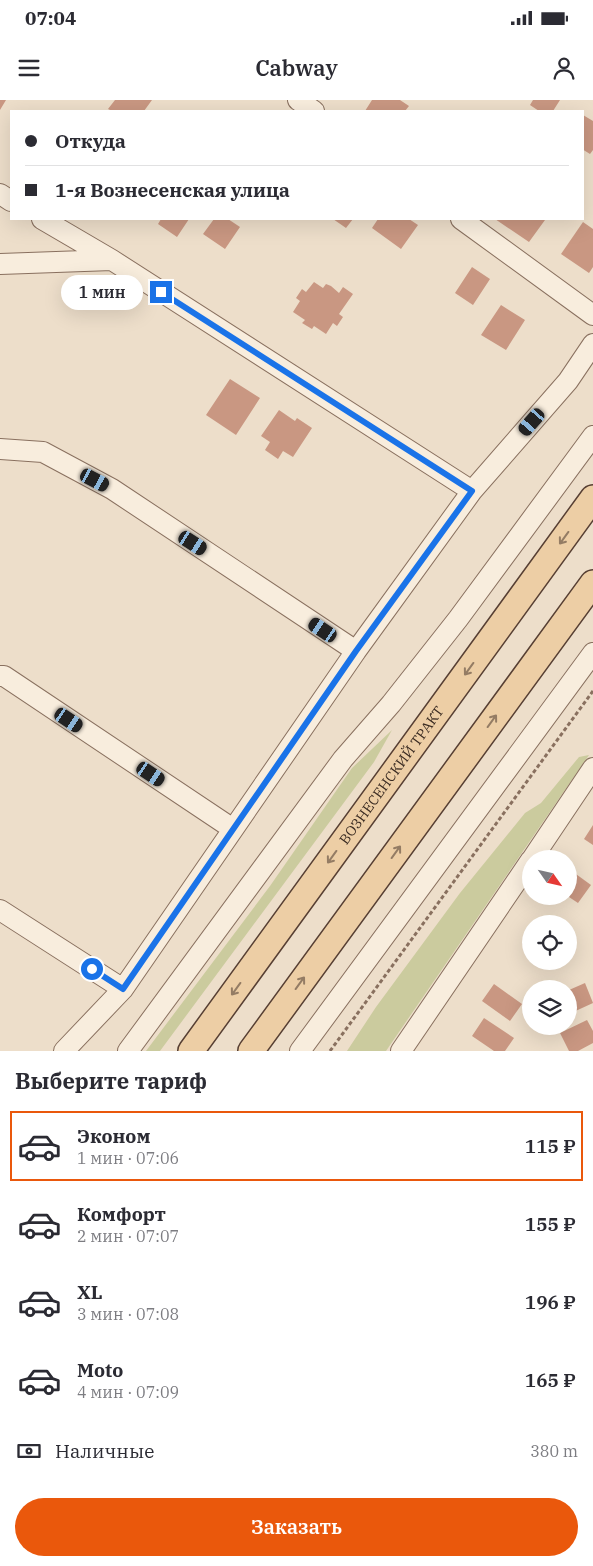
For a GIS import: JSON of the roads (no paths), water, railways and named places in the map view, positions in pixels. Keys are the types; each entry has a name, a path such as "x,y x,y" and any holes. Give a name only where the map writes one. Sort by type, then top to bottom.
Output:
{"main road":[{"name":"ВОЗНЕСЕНСКИЙ ТРАКТ","path":"191,1051 593,498"},
{"path":"251,1051 593,583"}],"street":[{"path":"298,100 313,110"},
{"path":"44,220 112,260 472,491"},
{"path":"462,220 593,315"},
{"path":"0,264 112,260"},
{"path":"64,1051 123,989 356,651 472,491 568,381 593,344"},
{"path":"128,1051 343,759 391,704 458,619 593,436"},
{"path":"0,449 43,452 112,489 356,651"},
{"path":"300,1051 593,653"},
{"path":"0,676 4,676 233,829"},
{"path":"538,850 593,768"},
{"path":"401,1051 522,874"},
{"path":"0,910 123,989"}]}
